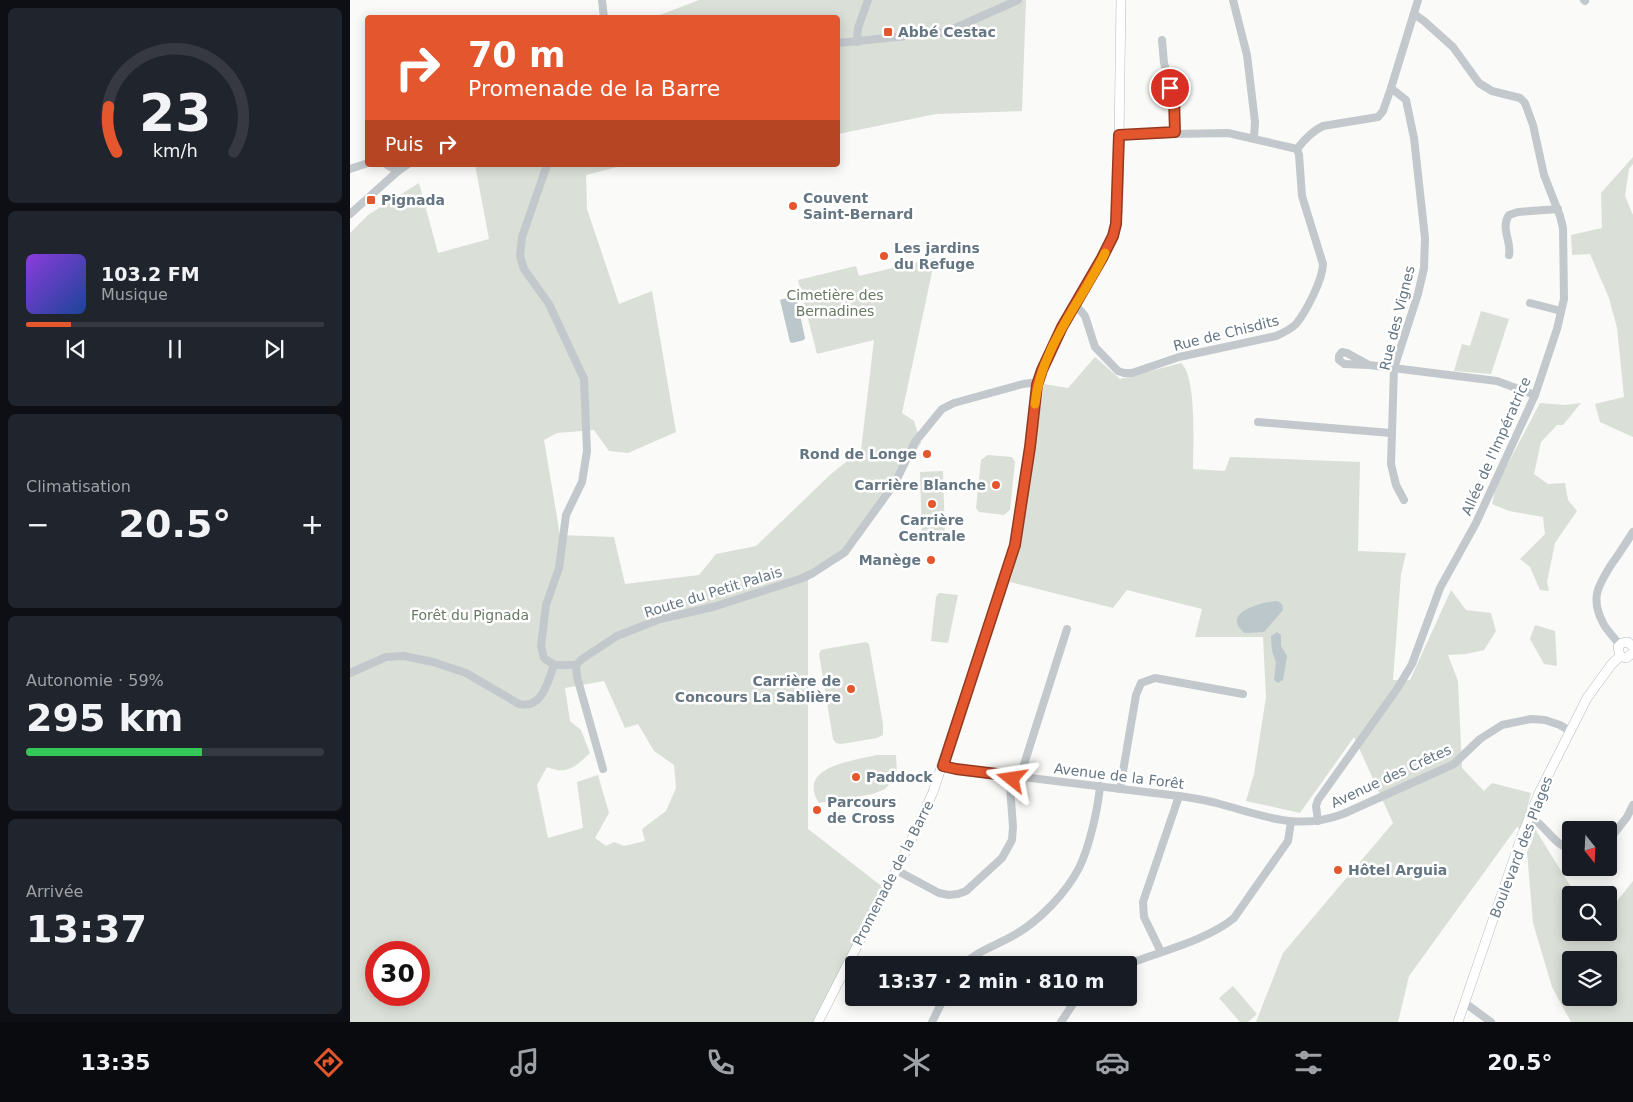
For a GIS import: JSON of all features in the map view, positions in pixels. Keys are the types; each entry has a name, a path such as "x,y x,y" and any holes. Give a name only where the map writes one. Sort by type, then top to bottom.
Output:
{"main road":[{"name":"Promenade de la Barre","path":"818,1022 930,801 1015,545 1030,447 1037,385 1062,327 1113,236 1116,224 1121,0"},
{"path":"1625,642 1632,646 1626,658 1620,656 1617,650 1619,644 1625,642"},
{"name":"Boulevard des Plages","path":"1458,1022 1530,816 1549,771 1587,698 1611,665 1620,656"}],"street":[{"path":"602,0 604,15"},
{"path":"857,42 858,28 868,0"},
{"path":"840,43 946,32 1018,0"},
{"path":"1233,0 1247,55 1256,130 1254,138"},
{"path":"1119,135 1175,132 1228,133 1296,149 1303,140 1316,129 1323,126 1378,117 1383,111 1391,88 1418,0"},
{"name":"Allée de l'Impératrice","path":"1318,821 1316,806 1318,800 1397,689 1412,664 1440,588 1476,523 1535,395 1557,329 1564,299 1564,228 1544,175 1533,125 1525,103 1520,98 1492,91 1479,83 1452,46 1414,14"},
{"path":"1162,40 1164,63 1174,99 1175,132"},
{"name":"Rue des Vignes","path":"1391,88 1406,100 1414,138 1425,238 1424,268 1418,294 1394,368 1391,464 1396,485 1404,500"},
{"name":"Rue de Chisdits","path":"1075,304 1085,316 1095,347 1118,371 1124,373 1132,373 1179,357 1276,336 1290,329 1301,317 1320,281 1323,271 1323,264 1302,196 1299,155 1296,149"},
{"path":"350,169 365,165"},
{"path":"391,167 398,171"},
{"path":"350,214 404,167"},
{"path":"547,167 522,238 520,256 528,276 549,304 584,379 587,450 582,482 566,515 559,568 546,605 541,646 544,658 554,665 576,665 577,677 603,769"},
{"path":"1509,255 1506,220 1509,215 1518,212 1558,209"},
{"path":"1530,303 1561,311"},
{"path":"1369,365 1497,381 1535,395"},
{"name":"Route du Petit Palais","path":"576,665 582,659 618,636 660,619 713,607 813,573 845,552 895,483 915,442 942,409 954,403 1023,384 1032,383 1037,385"},
{"path":"1258,422 1391,434"},
{"path":"1619,644 1603,624 1596,604 1596,597 1602,579 1633,532"},
{"path":"896,870 939,893 958,894 966,890 1002,858 1012,840 1010,786 1017,776 1067,629"},
{"path":"350,673 386,657 404,656 433,662 466,673 525,706 535,703 541,695 554,665"},
{"path":"1120,789 1136,695 1141,683 1156,678 1243,694"},
{"name":"Avenue des Crêtes","path":"1291,822 1318,821 1343,814 1454,764 1480,739 1502,725 1531,719 1545,720 1570,731"},
{"name":"Avenue de la Forêt","path":"943,766 1179,796 1208,801 1291,822"},
{"path":"974,956 1018,934 1063,891 1079,868 1088,844 1100,786"},
{"path":"1160,952 1144,917 1143,902 1179,796"},
{"path":"1618,829 1628,817 1633,805"},
{"path":"1530,816 1537,820 1562,845"},
{"path":"1137,961 1224,927 1234,918 1288,841 1291,822"},
{"path":"1465,1003 1491,1022"},
{"path":"932,1022 940,1006"},
{"path":"1062,1022 1072,1006"}],"green space":[{"path":"699,0 1026,0 1022,111 936,114 840,134 840,15 660,15"},
{"path":"1633,157 1633,164 1629,169 1625,196 1633,215 1633,437 1600,422 1595,404 1624,397 1617,328 1609,298 1590,254 1572,255 1571,235 1602,228 1601,193"},
{"name":"Forêt du Pignada","path":"475,167 617,167 586,175 587,209 619,304 652,291 676,432 628,453 609,451 594,430 557,433 544,440 560,535 614,537 625,584 699,575 716,554 756,546 831,474 861,450 874,340 817,354 798,280 856,266 859,276 935,258 902,413 914,421 921,443 847,556 808,580 808,829 884,888 852,956 845,956 845,970 820,1022 350,1022 350,233 368,215 419,183 438,253 489,239","holes":["604,681 625,728 638,724 654,751 674,765 676,788 666,811 642,829 645,841 624,846 614,842 606,846 595,838 609,813 598,775 577,782 583,828 548,838 537,785 547,767 554,770 566,770 576,766 590,753 581,730 570,721 565,688"]},
{"path":"1481,311 1509,319 1491,374 1454,371 1462,344 1470,346"},
{"path":"1095,357 1120,379 1181,363 1186,370 1190,382 1192,396 1193,469 1225,471 1230,457 1360,462 1358,551 1406,553 1401,574 1393,680 1410,680 1451,590 1466,610 1491,613 1496,631 1484,650 1448,655 1458,681 1462,768 1484,791 1492,783 1531,793 1527,809 1537,832 1562,872 1562,876 1564,876 1570,886 1562,886 1562,941 1617,941 1617,901 1633,881 1633,1022 1571,1022 1562,1006 1617,1006 1617,951 1562,951 1562,1005 1552,987 1533,923 1527,852 1533,839 1517,827 1409,976 1398,1022 1256,1022 1283,953 1393,823 1354,737 1300,813 1246,801 1254,774 1266,697 1263,637 1195,637 1202,609 1127,590 1113,608 1010,582 1020,548 1044,384 1068,388"},
{"path":"1540,403 1565,405 1581,403 1563,425 1557,425 1541,442 1534,474 1548,484 1565,483 1568,500 1577,511 1555,543 1547,582 1549,591 1540,590 1530,567 1520,559 1545,534 1543,517 1509,511 1492,504 1496,486"},
{"name":"Carrière Blanche","path":"988,455 1012,457 1015,462 1010,510 1004,515 979,512 976,508 981,460"},
{"name":"Carrière Centrale","path":"943,471 945,537 941,540 924,540 922,537 920,472"},
{"path":"939,593 958,595 948,643 931,641 936,597"},
{"path":"1535,625 1555,631 1557,666 1544,664 1530,639"},
{"name":"Carrière de Concours La Sablière","path":"866,642 869,644 883,724 883,735 877,738 841,744 836,743 833,739 819,654 821,650"},
{"name":"Paddock","path":"876,755 896,755 897,776 885,789 873,794 819,803 814,791 815,781 821,774 841,763"},
{"path":"1233,986 1257,1014 1248,1022 1240,1022 1219,998"}],"shaded area":[{"path":"796,296 805,338 804,340 792,343 790,342 780,300"},
{"path":"1277,601 1282,604 1283,610 1264,632 1245,633 1238,626 1237,620 1240,614 1246,610 1253,606"},
{"path":"1277,632 1281,635 1281,646 1287,656 1283,680 1278,683 1274,680 1276,662 1272,651 1271,636"}],"slow traffic":[{"path":"1035,404 1037,385 1042,370 1062,327 1105,253"}],"place":[{"name":"Abbé Cestac","path":"888,32"},
{"name":"Pignada","path":"371,200"},
{"name":"Couvent Saint-Bernard","path":"793,206"},
{"name":"Les jardins du Refuge","path":"884,256"},
{"name":"Rond de Longe","path":"927,454"},
{"name":"Carrière Blanche","path":"996,485"},
{"name":"Carrière Centrale","path":"932,504"},
{"name":"Manège","path":"931,560"},
{"name":"Carrière de Concours La Sablière","path":"851,689"},
{"name":"Paddock","path":"856,777"},
{"name":"Parcours de Cross","path":"817,810"},
{"name":"Hôtel Arguia","path":"1338,870"}],"route":[{"path":"1012,779 1013,776 943,766 1015,545 1030,447 1037,385 1062,327 1113,236 1118,210 1119,135 1175,132 1174,99 1170,88"}],"park label":[{"name":"Cimetière des Bernadines","path":"835,304"}]}
